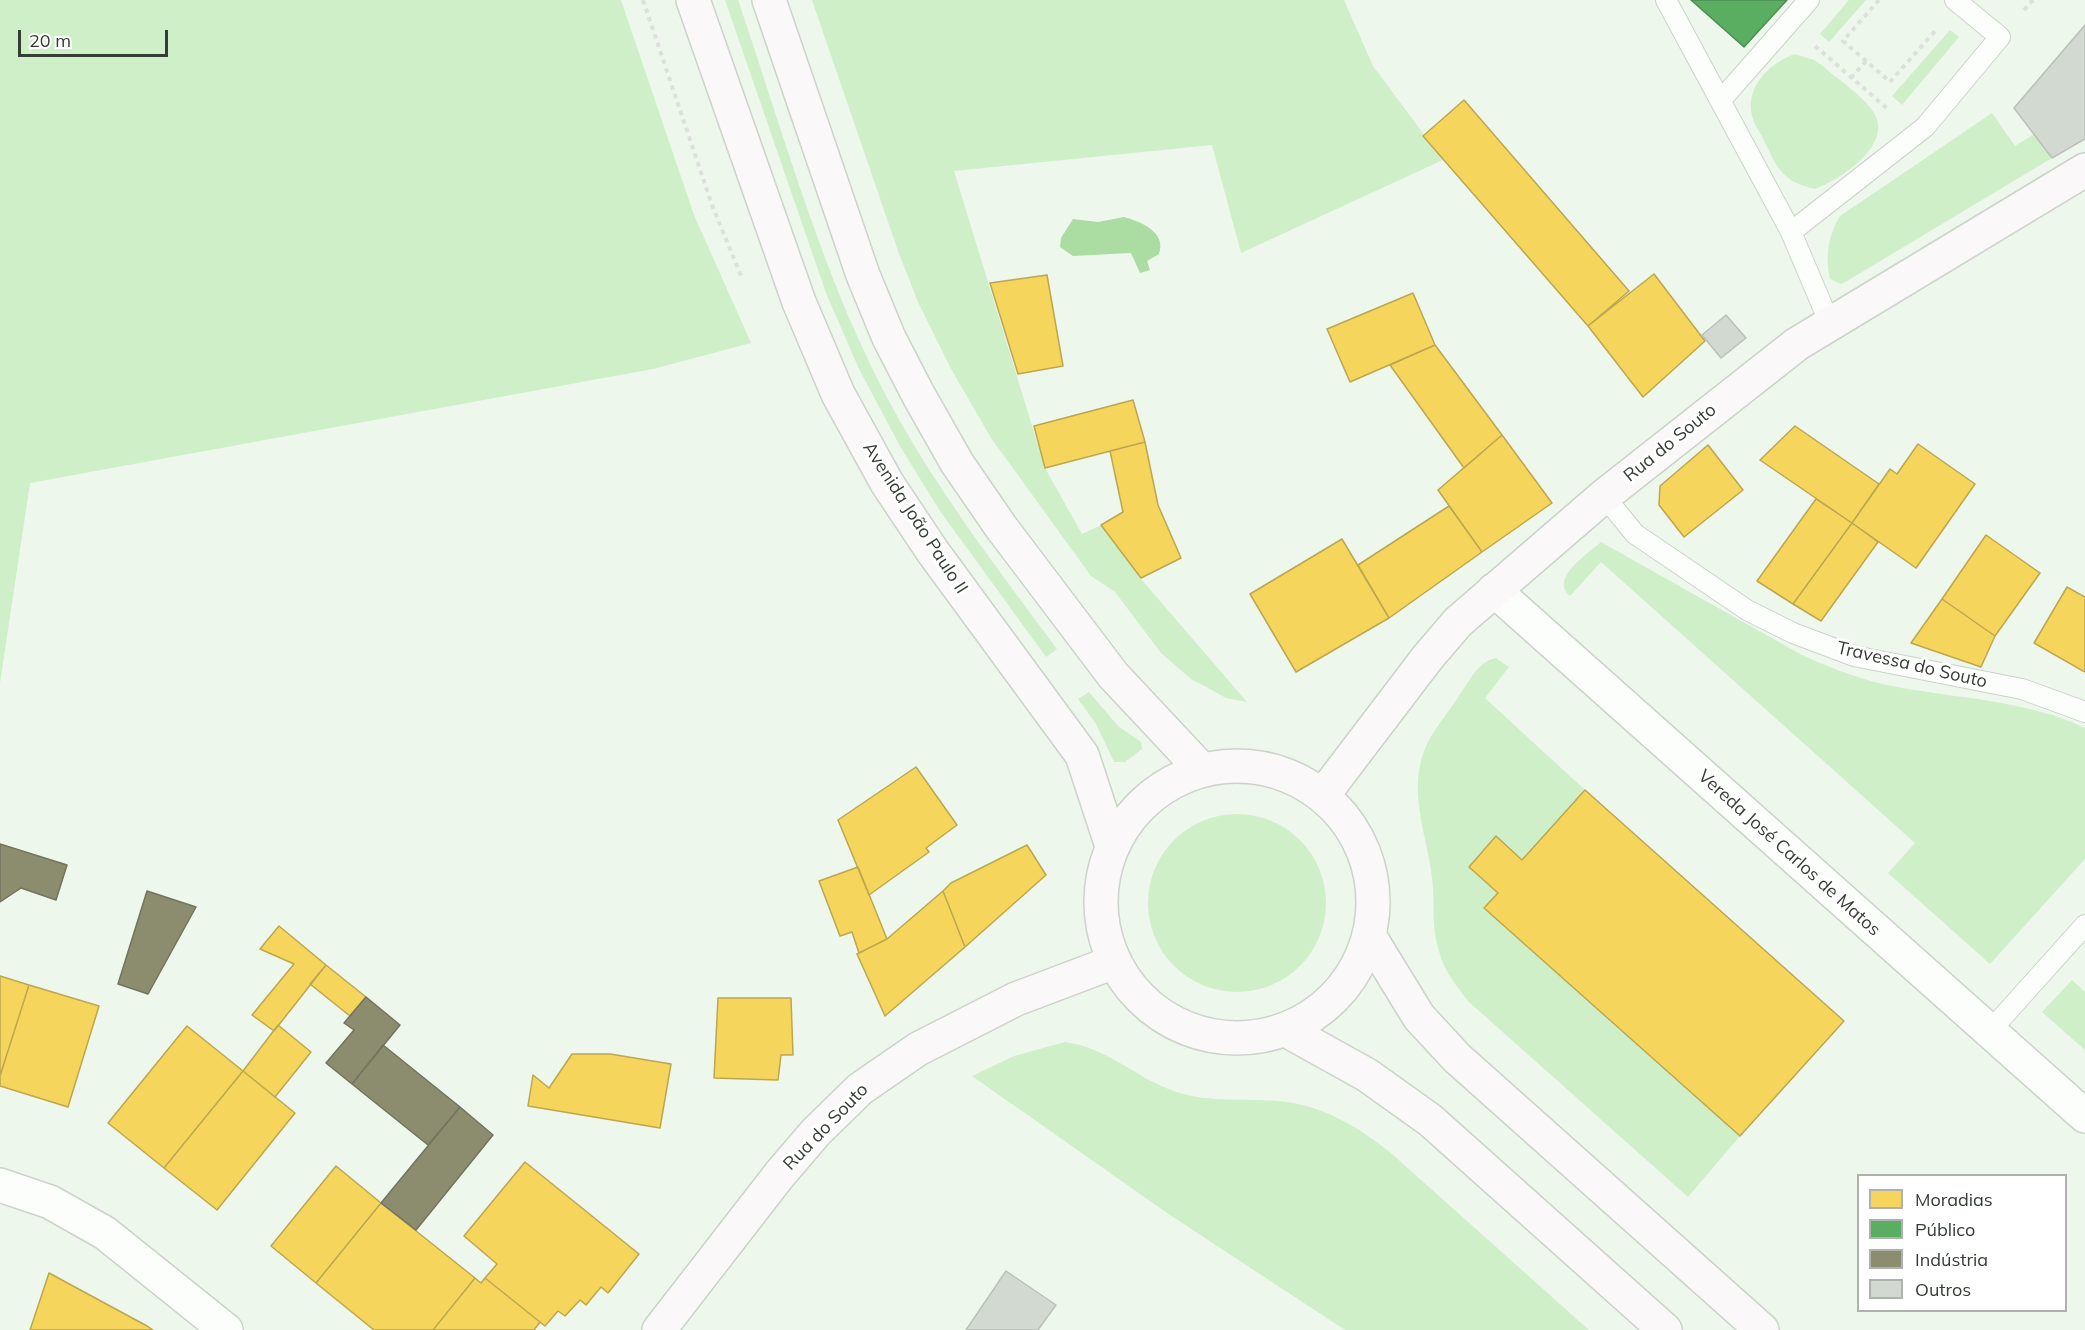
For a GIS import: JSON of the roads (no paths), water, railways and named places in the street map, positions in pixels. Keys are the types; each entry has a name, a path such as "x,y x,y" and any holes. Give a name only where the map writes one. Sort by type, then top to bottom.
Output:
{"main road":[{"name":"Avenida João Paulo II","path":"693,0 799,302 838,394 887,483 926,542 1082,755 1112,846"},
{"path":"769,0 863,275 889,338 919,396 957,463 1000,527 1113,675 1202,770"},
{"name":"Rua do Souto","path":"1323,795 1428,657 1458,622 1604,496 1772,363 1830,324 2085,170"},
{"path":"1244,766 1286,774 1323,795 1350,824 1368,859 1375,898 1370,937 1353,976 1324,1009 1286,1030 1247,1038 1206,1035 1168,1021 1137,995 1114,962 1102,924 1101,885 1112,846 1134,812 1165,786 1202,770 1244,766"},
{"path":"1370,937 1419,1017 1457,1058 1762,1330"},
{"name":"Rua do Souto","path":"659,1330 780,1174 816,1132 860,1089 918,1049 1016,999 1114,962"},
{"path":"1286,1030 1367,1075 1430,1120 1665,1330"}],"street":[{"name":"Vereda José Carlos de Matos","path":"1494,590 2085,1116"},
{"path":"0,1185 50,1202 105,1233 226,1330"}],"lane":[{"path":"1666,0 1791,232 1830,324"},
{"path":"1721,100 1809,0"},
{"path":"1791,232 1916,134 2000,37 1957,2"},
{"name":"Travessa do Souto","path":"1604,496 1635,534 1747,610 1793,633 1854,656 2022,689 2085,712"},
{"path":"1990,1031 2085,925"}]}
